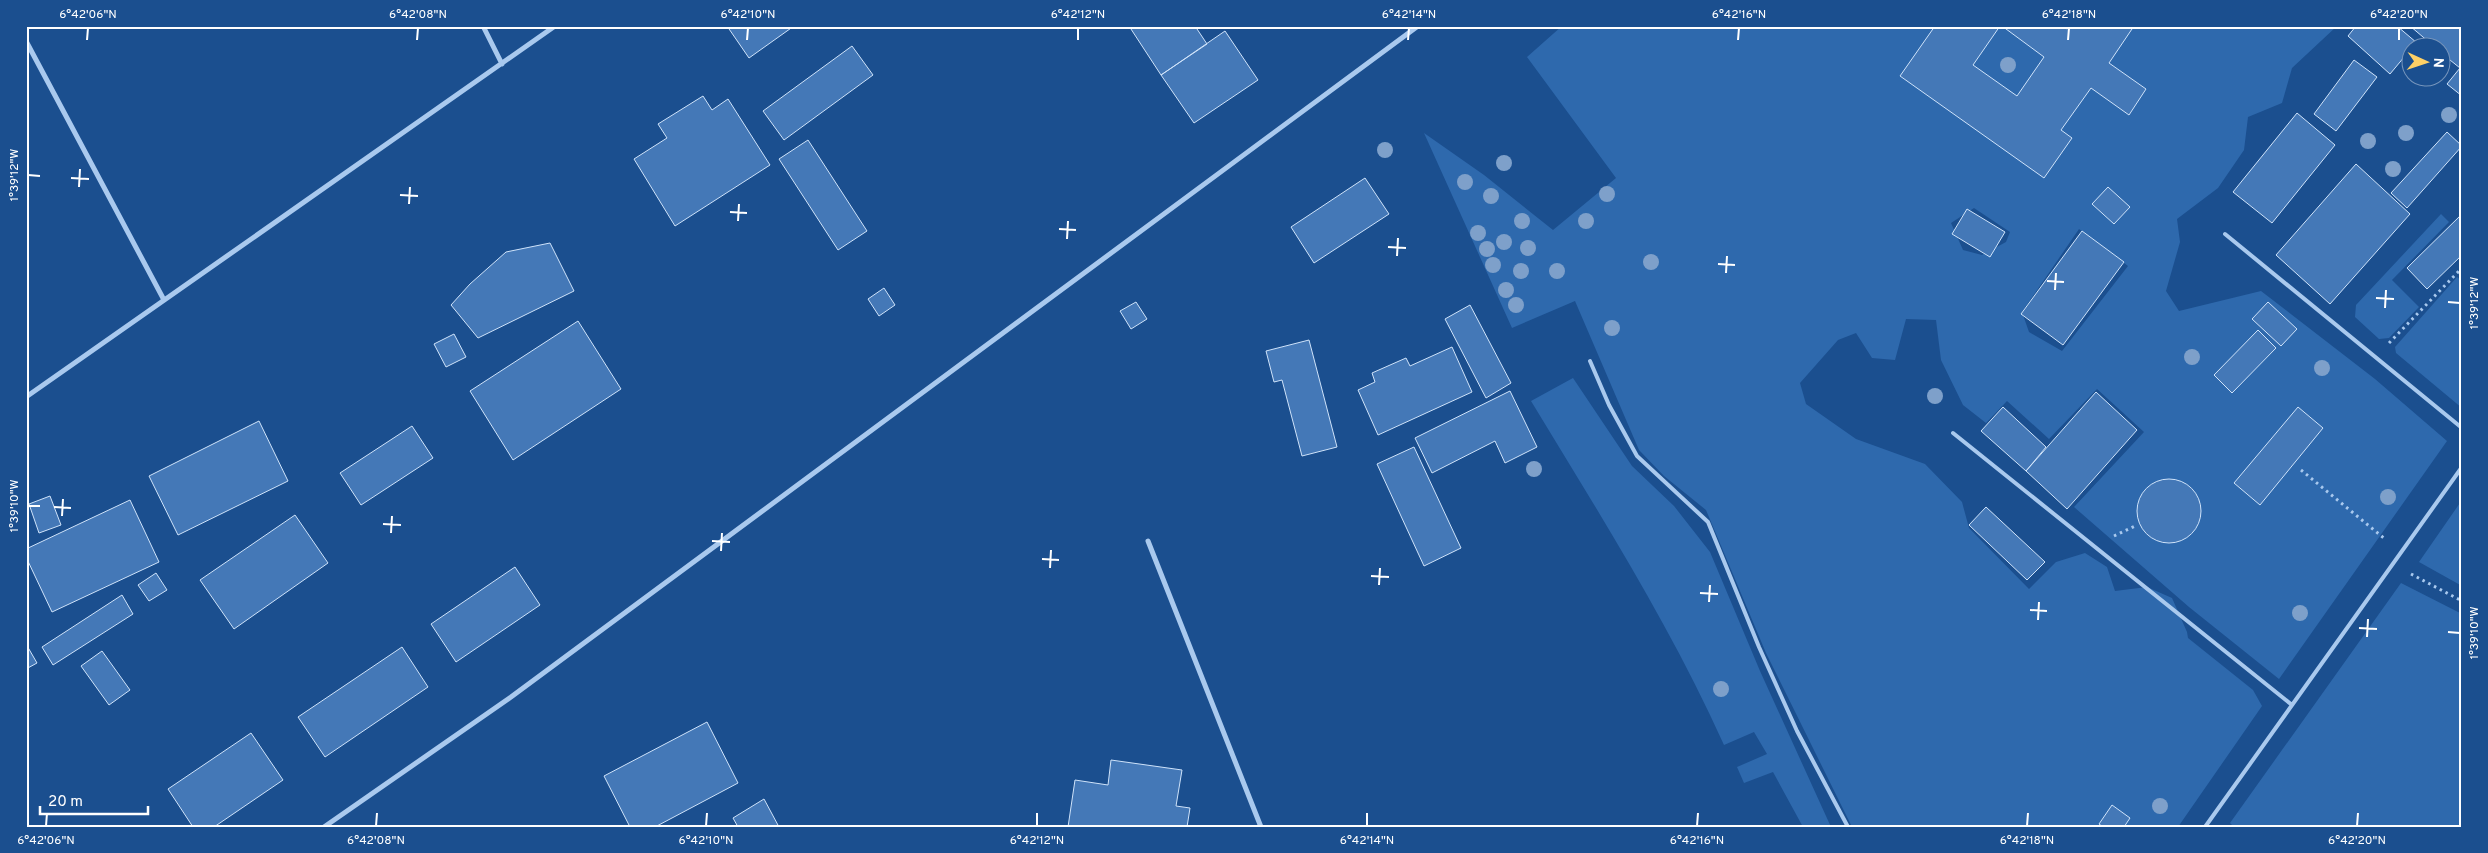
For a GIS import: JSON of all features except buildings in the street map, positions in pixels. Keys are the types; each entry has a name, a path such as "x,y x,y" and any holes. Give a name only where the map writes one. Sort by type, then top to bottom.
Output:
{"street":[{"path":"483,26 502,64"},
{"path":"26,397 555,26"},
{"path":"324,827 511,696 1418,26"},
{"path":"26,41 164,300"},
{"path":"1148,541 1261,827"}],"lane":[{"path":"2225,234 2462,428"},
{"path":"1590,361 1610,405 1637,456 1708,522 1759,647 1797,731 1848,827"},
{"path":"1953,433 2292,706"},
{"path":"2205,827 2462,467"}],"path":[{"path":"2375,357 2459,271 2462,274"},
{"path":"2302,470 2401,552"},
{"path":"2393,564 2462,601"}],"shaded area":[{"path":"1562,26 2337,26 2292,68 2282,103 2248,117 2244,150 2218,188 2177,219 2180,242 2166,291 2179,311 2261,291 2375,379 2447,441 2279,679 2189,607 2074,507 2144,432 2097,389 2049,439 2007,401 1986,423 1963,405 1941,360 1936,320 1906,319 1895,360 1872,358 1856,333 1838,340 1800,383 1806,404 1856,439 1925,464 1962,502 1969,528 2029,589 2056,562 2085,553 2107,567 2115,591 2147,587 2172,598 2188,638 2253,690 2262,706 2178,827 1852,827 1766,653 1706,510 1664,476 1639,450 1575,301 1512,328 1424,133 1484,175 1553,230 1616,178 1527,57","holes":["1974,208 2010,232 2006,242 1982,255 1963,250 1951,223","2079,229 2128,266 2062,351 2029,332 2022,312"]},
{"path":"2441,214 2449,222 2392,280 2419,307 2389,338 2379,339 2355,317 2356,305"},
{"path":"2457,277 2462,281 2462,408 2396,353 2395,347"},
{"path":"1573,378 1632,466 1674,506 1710,552 1760,671 1831,827 1803,827 1773,772 1744,783 1737,767 1767,754 1754,732 1724,745 1681,656 1633,570 1531,401"},
{"path":"2462,500 2462,586 2419,562"},
{"path":"2401,583 2462,614 2462,827 2234,827 2230,823"}]}
